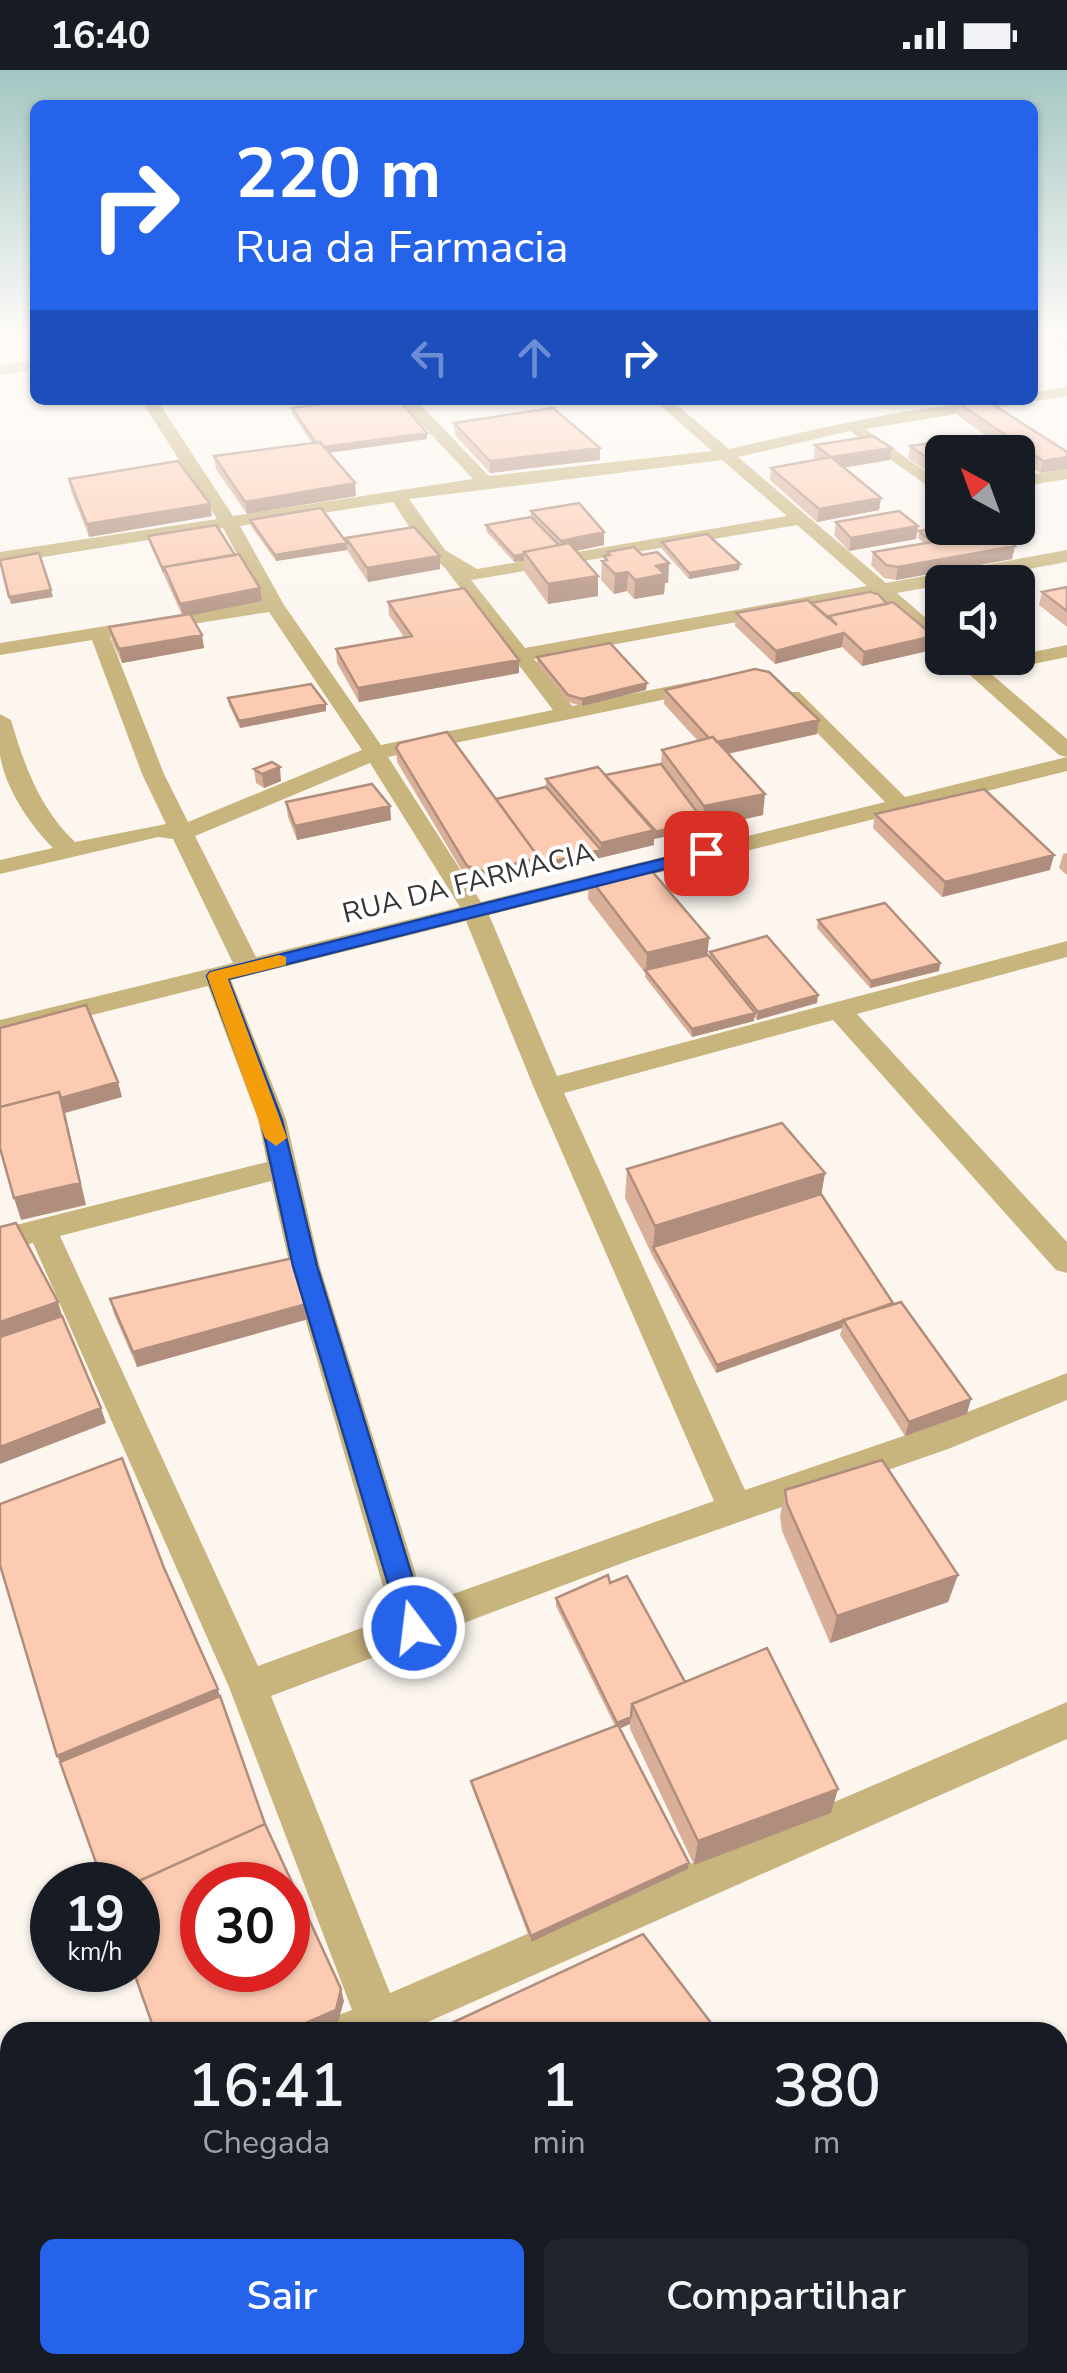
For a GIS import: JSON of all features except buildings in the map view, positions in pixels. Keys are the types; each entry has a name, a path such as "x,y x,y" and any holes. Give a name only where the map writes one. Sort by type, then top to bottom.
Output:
{"street":[{"path":"177,442 267,584 274,605 375,753 474,912 736,1510"},
{"path":"447,442 485,482"},
{"path":"710,442 925,627"},
{"path":"0,558 485,482 724,455 779,442"},
{"path":"874,442 925,480"},
{"path":"1035,479 1067,474"},
{"path":"398,496 436,555 454,569 566,714"},
{"path":"454,569 474,575 801,518"},
{"path":"520,656 1067,556"},
{"path":"0,649 274,605"},
{"path":"99,633 146,758 248,968"},
{"path":"1035,655 1067,651"},
{"path":"981,675 1067,750"},
{"path":"777,680 899,804"},
{"path":"0,866 158,830 182,833 375,753 718,682"},
{"path":"0,720 10,757 32,805 53,837 70,851"},
{"name":"RUA DA FARMACIA","path":"0,1029 1067,764"},
{"path":"548,1088 1056,952 1067,975"},
{"path":"217,976 272,1120 305,1266 414,1628"},
{"path":"838,1009 1067,1262"},
{"path":"0,1240 284,1168"},
{"path":"42,1229 248,1687 369,2022"},
{"path":"248,1687 414,1628 472,1602 936,1439 1067,1386"},
{"path":"385,2022 1067,1720"}],"slow traffic":[{"path":"276,1138 217,976 279,961"}],"route":[{"path":"414,1628 396,1556 305,1266 272,1120 217,976 706,853"}]}
